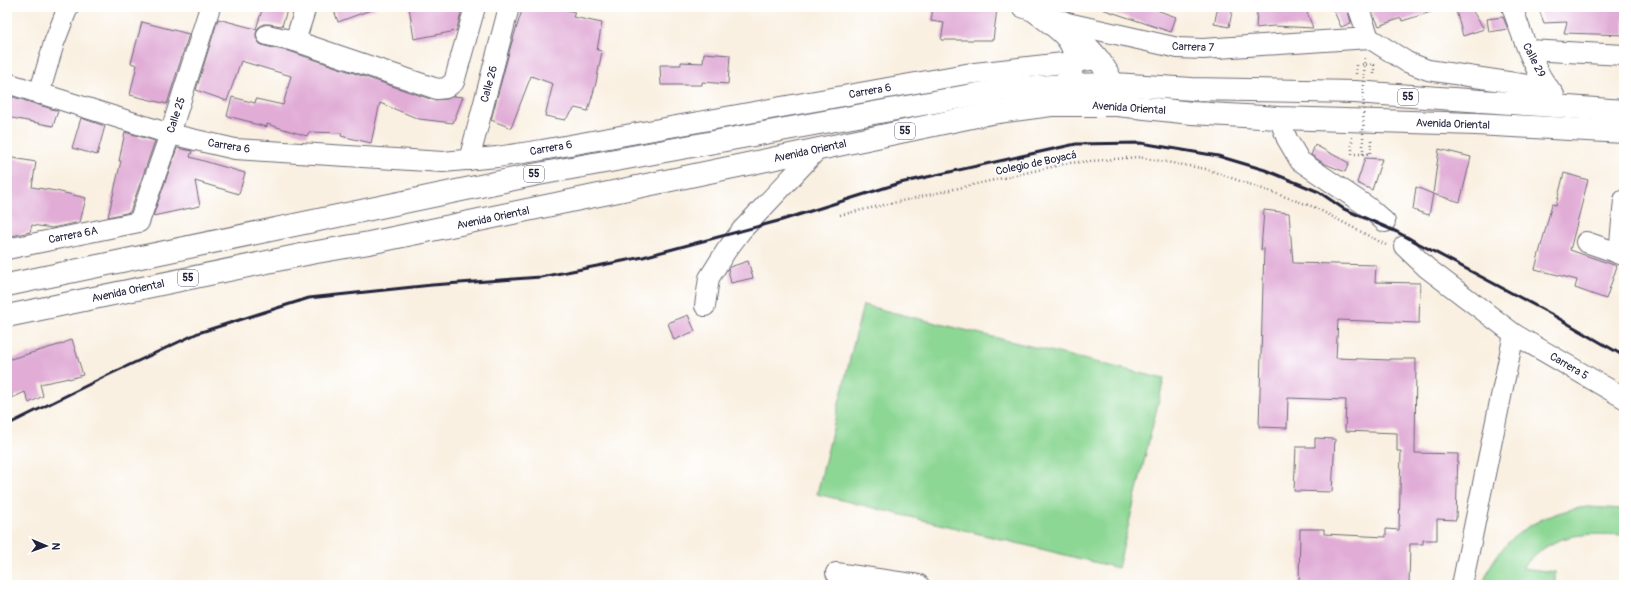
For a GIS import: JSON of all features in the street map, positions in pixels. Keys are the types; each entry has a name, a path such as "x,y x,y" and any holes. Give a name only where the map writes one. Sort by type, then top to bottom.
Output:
{"main road":[{"path":"1029,9 1068,38 1074,48 1074,61 1065,84"},
{"path":"1063,22 1098,59 1114,84 1117,106"},
{"name":"Avenida Oriental","path":"7,285 540,173 1000,90 1065,84 1114,84 1192,89 1355,92 1624,111"},
{"name":"Avenida Oriental","path":"7,316 311,253 377,242 991,113 1051,105 1117,106 1192,113 1279,118 1476,124 1624,132"}],"street":[{"path":"39,94 54,43 68,7"},
{"name":"Calle 25","path":"139,222 170,134 210,7"},
{"path":"295,41 306,7"},
{"path":"267,35 295,41 437,89 446,88 454,82 475,7"},
{"name":"Calle 26","path":"469,160 509,7"},
{"path":"1358,7 1370,38 1407,62 1428,70 1548,88"},
{"name":"Calle 29","path":"1512,7 1528,50 1548,88 1566,107"},
{"name":"Carrera 7","path":"1029,9 1063,22 1178,48 1203,49 1370,38"},
{"path":"1528,50 1624,55"},
{"name":"Carrera 6","path":"7,83 170,134 235,148 443,162 542,150 966,74 1098,59"},
{"path":"1279,118 1287,139 1300,161 1368,207 1385,222"},
{"path":"705,306 709,278 726,251 741,231 818,150"},
{"path":"1586,242 1621,254 1624,200"},
{"name":"Carrera 6A","path":"7,249 139,222"},
{"name":"Carrera 5","path":"1396,246 1514,334 1624,398"},
{"path":"1462,585 1514,334"},
{"path":"836,573 919,585"}],"path":[{"path":"1356,64 1374,65"},
{"path":"1363,154 1364,75"},
{"path":"1352,154 1370,154"},
{"name":"Colegio de Boyacá","path":"840,215 1069,163 1138,157 1206,169 1221,174 1314,207 1396,246"}],"green space":[{"path":"863,305 1164,379 1118,568 817,494"},
{"path":"1588,507 1624,509 1624,535 1594,534 1568,537 1545,547 1522,568 1555,572 1555,585 1483,585 1489,568 1499,554 1510,541 1524,530 1538,521 1554,514"}],"building":[{"path":"263,7 288,7 282,26 263,24 258,28 256,38 260,44 292,52 433,100 447,99 454,96 463,97 453,123 419,119 380,103 371,143 341,136 342,133 309,132 307,136 267,124 267,127 227,116 232,97 255,103 256,99 283,105 291,76 241,61 227,101 196,90 218,19 256,29"},
{"path":"333,7 376,7 376,8 338,22"},
{"path":"409,7 460,7 461,14 456,31 414,39"},
{"path":"523,7 554,7 575,12 573,17 602,23 597,50 602,51 596,83 588,111 575,108 565,120 545,116 553,84 531,76 511,128 491,120"},
{"path":"933,7 987,7 997,9 993,40 941,40 944,23 931,21"},
{"path":"1102,7 1148,7 1176,17 1171,32 1102,9"},
{"path":"1218,7 1233,7 1229,27 1214,24"},
{"path":"1262,7 1305,7 1313,28 1274,26 1256,28 1257,11 1262,11"},
{"path":"1332,7 1347,7 1351,23 1341,27"},
{"path":"1370,7 1437,7 1437,10 1402,21 1401,18 1379,26"},
{"path":"1455,7 1470,7 1484,29 1463,36"},
{"path":"1538,7 1624,7 1624,35 1564,33 1567,22 1544,23"},
{"path":"1503,17 1508,29 1489,32 1487,19"},
{"path":"142,22 189,34 167,104 130,95 137,65 131,63"},
{"path":"704,53 730,55 728,84 702,82 702,85 661,85 660,65 681,65 681,62 703,63"},
{"path":"7,95 58,111 53,126 7,117"},
{"path":"81,118 105,126 97,155 72,148"},
{"path":"125,132 155,141 130,212 108,217 121,161 119,161"},
{"path":"1315,145 1349,163 1345,172 1323,163 1311,155"},
{"path":"177,148 192,151 190,157 245,173 239,194 195,181 200,206 153,216"},
{"path":"1439,149 1471,157 1460,202 1433,194"},
{"path":"7,157 36,162 32,187 86,198 80,222 52,228 32,225 30,232 7,237"},
{"path":"1365,158 1382,159 1372,190 1357,183"},
{"path":"1564,173 1588,180 1570,250 1617,266 1606,299 1575,288 1577,280 1535,269 1552,204 1556,205"},
{"path":"1416,187 1433,194 1429,215 1413,210"},
{"path":"1264,210 1289,213 1293,263 1376,265 1375,282 1420,283 1419,323 1338,320 1336,358 1389,360 1416,359 1415,453 1458,454 1456,520 1437,519 1437,540 1423,540 1423,544 1410,544 1409,585 1299,585 1300,529 1324,529 1324,534 1386,537 1386,529 1399,530 1401,451 1397,451 1397,433 1345,431 1346,400 1288,398 1287,428 1259,427 1264,248 1261,250"},
{"path":"748,261 753,278 731,283 728,269"},
{"path":"688,315 695,331 674,340 668,323"},
{"path":"72,339 83,375 40,384 43,396 29,403 25,392 12,398 11,391 7,392 7,360 62,344"},
{"path":"1315,438 1335,439 1332,492 1294,491 1296,447 1315,447"}],"railway":[{"path":"7,425 108,375 198,333 309,298 432,285 541,277 643,257 782,220 900,183 1076,144 1141,143 1218,156 1265,170 1319,192 1344,209 1397,232 1551,314 1624,356"}]}
